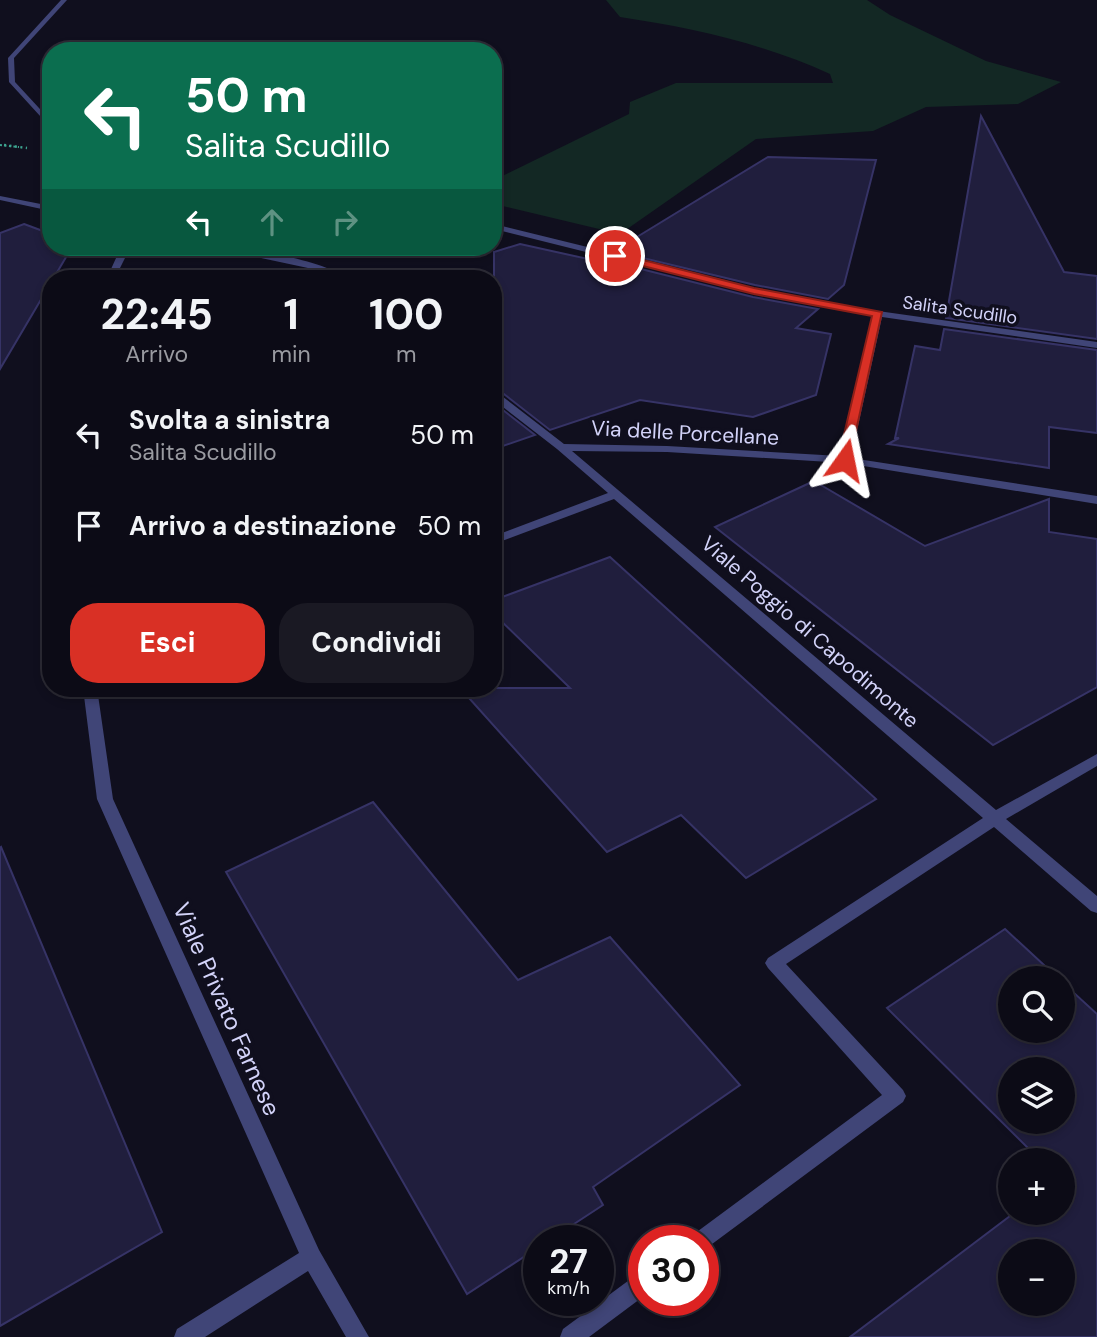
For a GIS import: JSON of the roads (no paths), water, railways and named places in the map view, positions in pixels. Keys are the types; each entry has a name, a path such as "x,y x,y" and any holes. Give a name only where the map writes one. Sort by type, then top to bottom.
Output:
{"street":[{"path":"42,116 12,82 11,58 64,0"},
{"path":"0,198 42,207"},
{"name":"Salita Scudillo","path":"502,229 754,291 878,314 1097,345"},
{"path":"265,256 321,270"},
{"path":"845,460 878,314"},
{"name":"Viale Poggio di Capodimonte","path":"502,401 617,494 1097,906"},
{"name":"Via delle Porcellane","path":"561,447 667,449 845,460 1097,500"},
{"path":"502,537 617,494"},
{"name":"Viale Privato Farnese","path":"91,697 105,799 312,1257 358,1337"},
{"path":"719,1228 896,1096 774,963 995,818 1097,758"},
{"path":"186,1337 312,1257"},
{"path":"571,1337 628,1295"}]}
